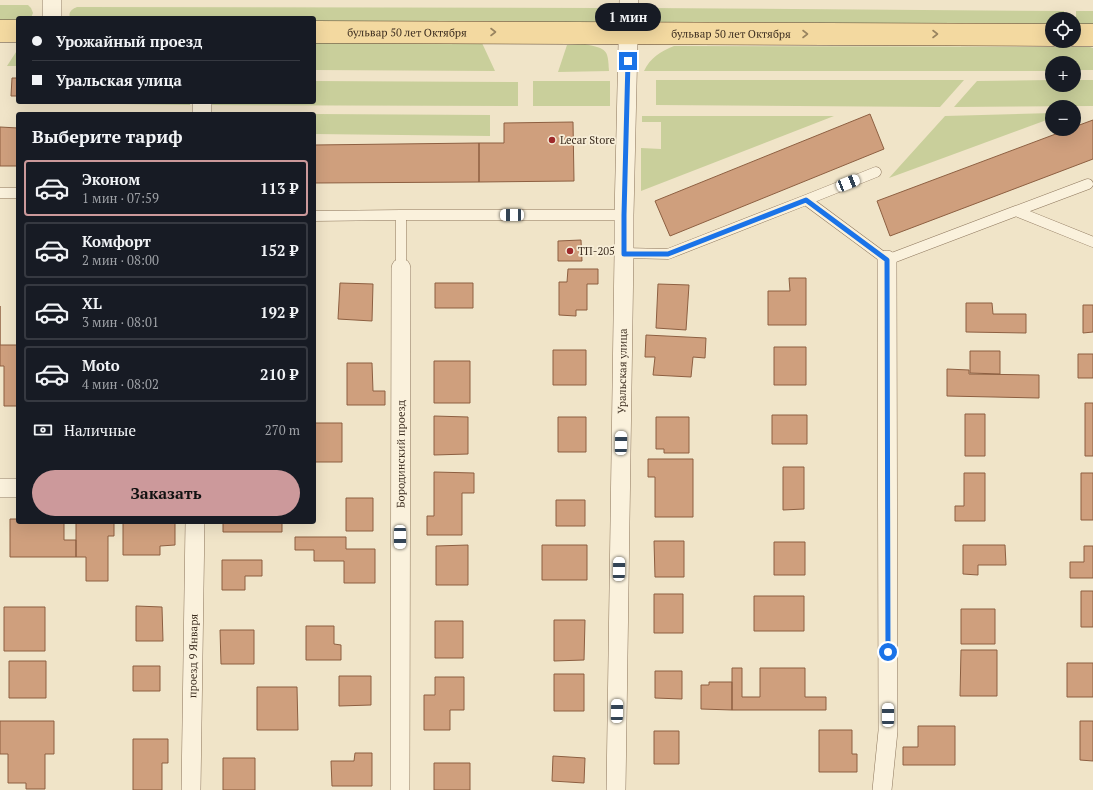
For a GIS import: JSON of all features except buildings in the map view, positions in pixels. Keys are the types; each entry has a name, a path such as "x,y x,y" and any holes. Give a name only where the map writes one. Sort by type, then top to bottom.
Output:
{"main road":[{"path":"0,31 16,31"},
{"name":"бульвар 50 лет Октября","path":"316,32 1045,35"},
{"path":"1081,35 1093,35"}],"street":[{"path":"52,0 52,16"},
{"name":"Уральская улица","path":"616,790 624,215 629,0"},
{"path":"882,790 888,731 887,260"},
{"name":"Бородинский проезд","path":"400,790 401,268"},
{"path":"0,488 16,488"},
{"name":"проезд 9 Января","path":"191,790 195,524"}],"lane":[{"path":"624,254 668,254 876,172"},
{"path":"806,200 887,260 1088,184"},
{"path":"0,193 16,193"},
{"path":"1016,211 1093,242"},
{"name":"Бородинский проезд","path":"401,215 401,268"},
{"path":"316,216 624,215"}],"green space":[{"path":"0,5 28,5 33,13 32,16 16,16 16,21 0,21"},
{"path":"77,7 599,8 611,12 611,16 609,19 599,22 316,21 316,16 70,16 71,11"},
{"path":"647,8 1064,12 1045,12 1045,24 647,22 641,21 637,16 639,11"},
{"path":"1093,11 1093,24 1081,24 1081,12 1076,12"},
{"path":"316,42 482,43 495,71 316,70"},
{"path":"585,44 598,47 605,51 608,58 609,71 558,72 567,45"},
{"path":"674,46 1090,47 1093,48 1093,70 1081,70 1081,56 1045,56 1045,71 644,71 649,62 665,50"},
{"path":"16,52 16,66 7,66"},
{"path":"656,80 964,80 940,107 656,105"},
{"path":"1045,80 1045,92 1081,92 1081,80 1093,80 1093,106 1081,106 1081,100 1045,100 1045,106 954,107 977,81"},
{"path":"316,81 518,82 518,106 210,105 316,104"},
{"path":"533,81 610,81 610,106 533,106"},
{"path":"118,104 190,104 190,105"},
{"path":"1045,113 1045,121 889,178 945,116"},
{"path":"316,114 490,115 490,136 316,134"},
{"path":"642,116 834,116 641,191 641,148 661,149 661,122 642,122"}],"place":[{"name":"Lecar Store","path":"552,140"},
{"name":"ТП-205","path":"570,251"}],"route":[{"path":"628,61 624,254 668,254 806,200 887,260 888,652"}]}
